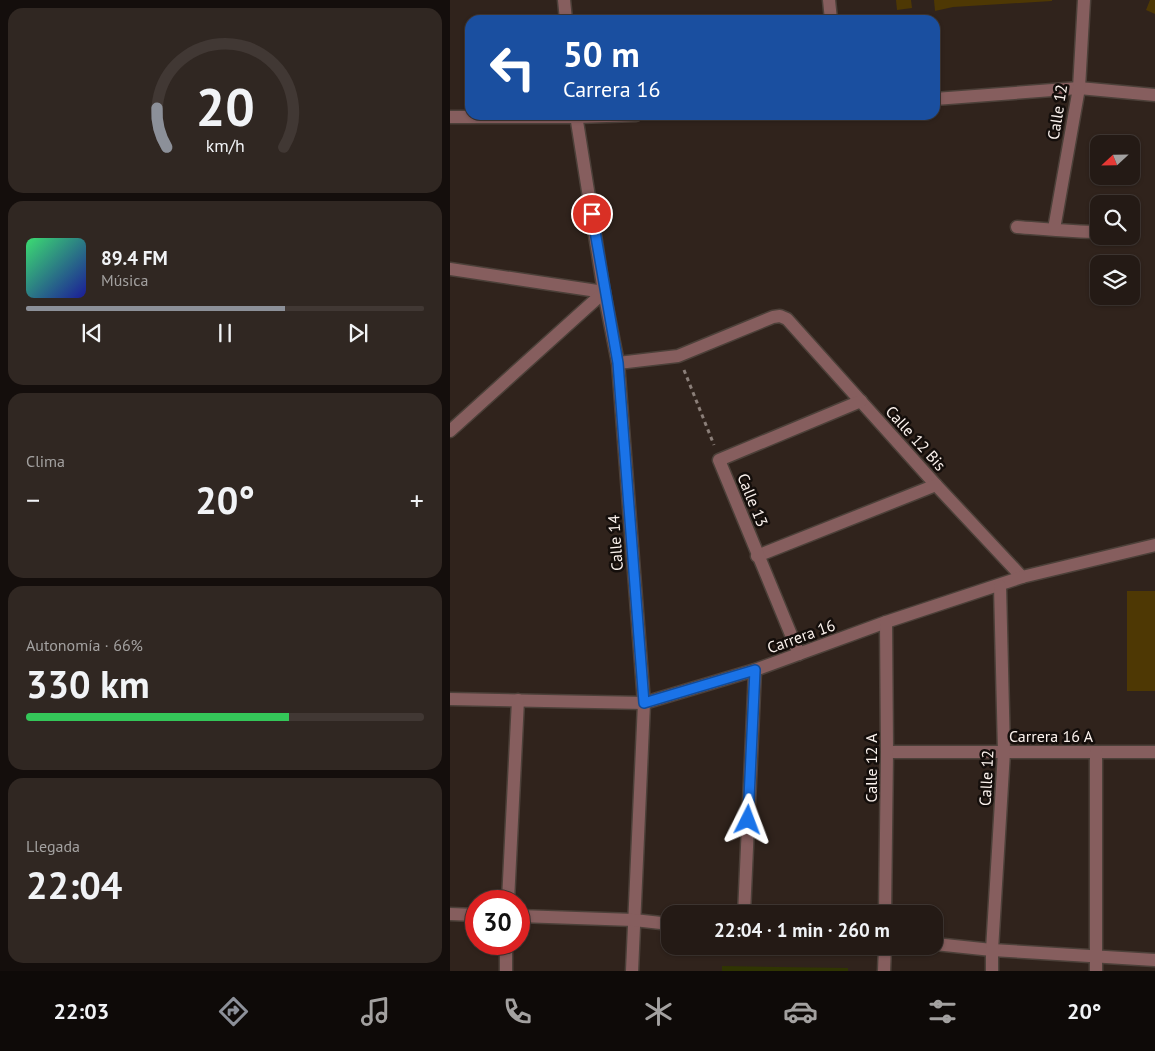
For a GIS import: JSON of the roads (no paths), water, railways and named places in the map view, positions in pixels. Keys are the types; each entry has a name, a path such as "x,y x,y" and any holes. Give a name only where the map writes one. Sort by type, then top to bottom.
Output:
{"street":[{"path":"564,0 566,15"},
{"path":"829,0 830,15"},
{"name":"Calle 12","path":"1054,229 1079,88 1084,0"},
{"path":"940,99 1079,88 1155,95"},
{"path":"450,117 465,117"},
{"name":"Calle 14","path":"577,120 604,292 618,363 644,703 632,971"},
{"path":"1017,227 1054,229 1065,232 1090,232"},
{"path":"450,269 604,292"},
{"path":"450,431 604,292"},
{"name":"Calle 12 Bis","path":"618,363 678,356 773,317 780,316 787,319 936,485 1022,577"},
{"name":"Calle 13","path":"799,654 719,460 861,401"},
{"path":"757,556 936,485"},
{"name":"Carrera 16","path":"450,699 644,703 755,670 886,622 1000,586 1022,577 1155,545"},
{"name":"Calle 12","path":"992,971 1004,752 1000,586"},
{"name":"Calle 12 A","path":"885,905 886,622"},
{"path":"744,905 755,670"},
{"path":"509,890 518,700"},
{"name":"Carrera 16 A","path":"887,752 1155,752"},
{"path":"1096,752 1096,971"},
{"path":"450,914 465,915"},
{"path":"530,916 634,920 661,923"},
{"path":"943,945 992,950 1155,960"},
{"path":"506,955 506,971"},
{"path":"884,971 885,955"}]}
